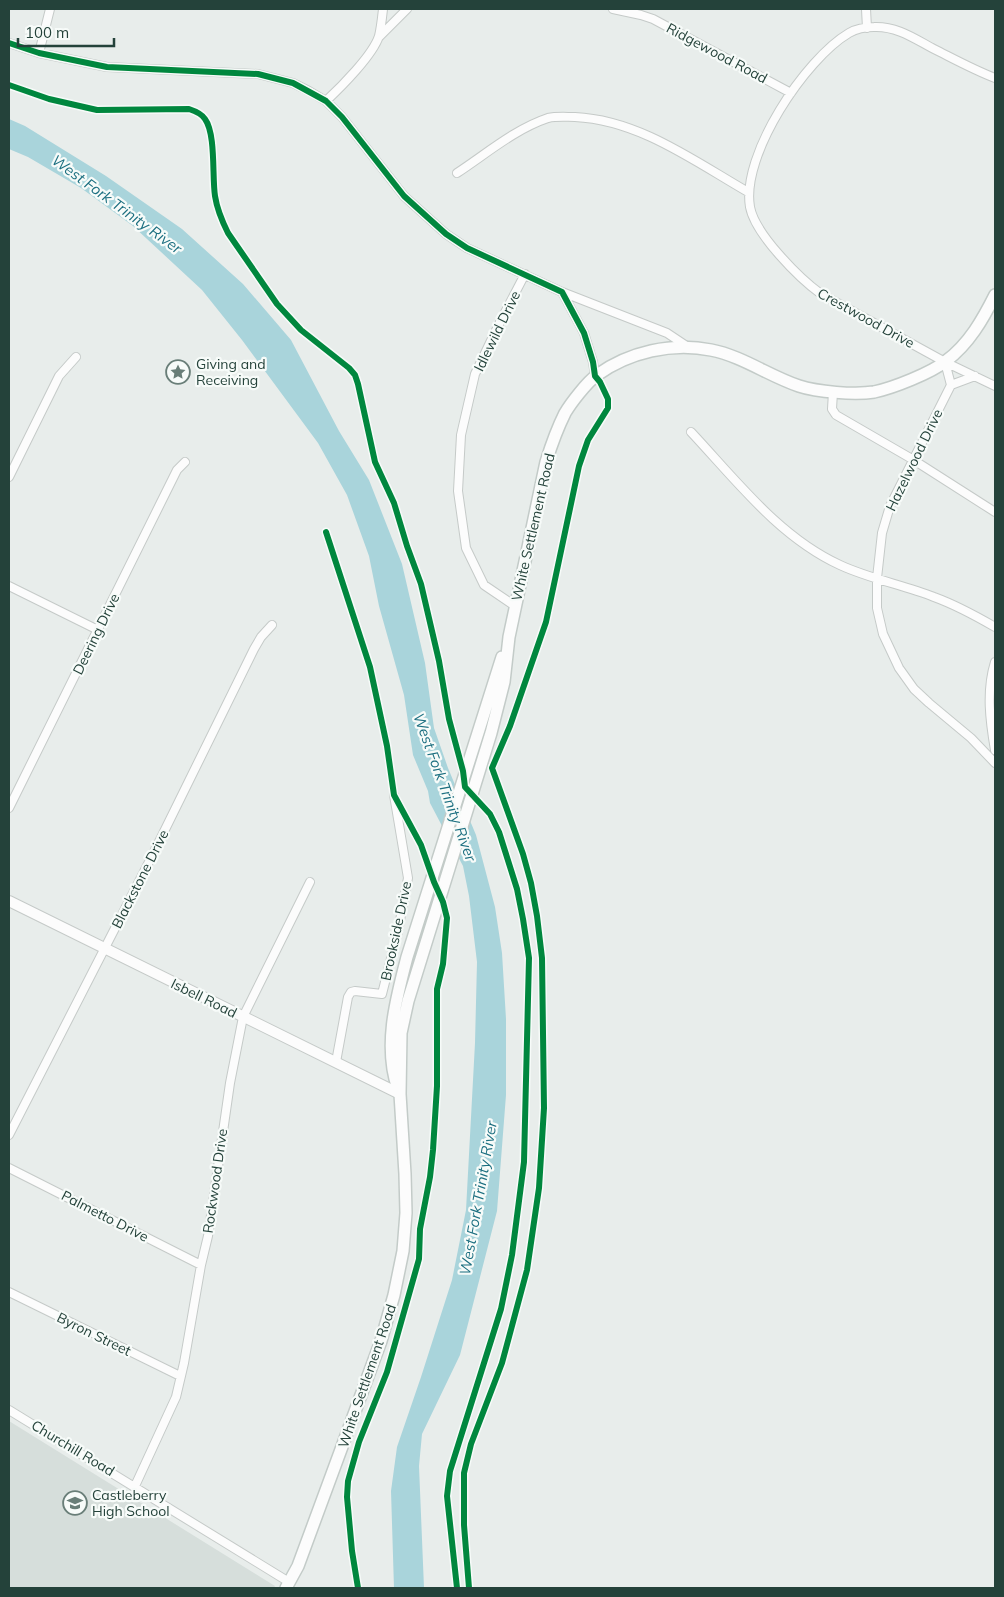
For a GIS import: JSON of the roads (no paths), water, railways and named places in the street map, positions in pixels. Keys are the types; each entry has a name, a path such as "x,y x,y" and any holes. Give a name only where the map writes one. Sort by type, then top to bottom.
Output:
{"main road":[{"name":"White Settlement Road","path":"288,1585 298,1566 375,1358 394,1295 402,1251 406,1212 406,1174 400,1094 402,1034 406,1009 491,733 504,682 509,637 546,462 554,436 566,412 595,376 621,361 657,349 688,347 713,350 800,386 834,392 873,392 912,379 946,362 967,341 985,315 995,295"},
{"name":"White Settlement Road","path":"400,1094 392,1072 392,1028 399,985 509,637"}],"street":[{"path":"39,53 50,9"},
{"path":"378,38 383,9"},
{"path":"326,101 345,84 378,38 407,9"},
{"name":"Ridgewood Road","path":"613,9 653,19 791,92"},
{"path":"866,9 867,28 886,27 897,29 971,68 995,78"},
{"name":"Crestwood Drive","path":"867,28 850,32 820,56 791,92 761,145 748,192 750,209 756,223 790,266 805,282 821,294 946,362 995,386"},
{"path":"9,43 39,53 107,67 258,74 293,83 326,101 342,117 404,196 427,218 466,248 562,292 667,333 688,347"},
{"path":"457,173 524,128 549,118 560,116 589,118 615,123 654,137 748,192"},
{"name":"Idlewild Drive","path":"515,606 484,585 466,548 458,492 461,435 475,374 525,274"},
{"path":"562,292 584,333 593,362 595,376"},
{"path":"9,477 59,376 76,357"},
{"path":"946,362 951,385 975,376"},
{"name":"Hazelwood Drive","path":"951,385 912,459 890,506 882,533 877,578 877,608 883,634 899,668 914,689 971,738 995,763"},
{"path":"834,392 832,409 836,415 912,459 995,512"},
{"path":"691,432 776,522 804,545 841,566 935,597 969,612 995,627"},
{"name":"Deering Drive","path":"9,808 177,470 185,462"},
{"path":"9,586 98,630"},
{"name":"Blackstone Drive","path":"9,1135 151,858 254,649 261,637 272,625"},
{"path":"995,662 989,697 990,720 995,750"},
{"name":"Brookside Drive","path":"336,1062 348,998 351,992 355,991 382,994 398,931 408,878 394,795"},
{"name":"Rockwood Drive","path":"135,1486 176,1397 184,1363 208,1236 230,1083 243,1017 310,882"},
{"name":"Isbell Road","path":"9,902 400,1094"},
{"name":"Palmetto Drive","path":"9,1168 201,1265"},
{"name":"Byron Street","path":"9,1292 180,1376"},
{"name":"Churchill Road","path":"9,1410 135,1486 288,1585"}],"water":[{"name":"West Fork Trinity River","path":"9,119 25,126 106,176 182,229 243,284 291,340 339,431 369,480 402,564 425,663 434,728 448,768 476,835 495,907 502,953 506,1019 506,1095 497,1211 460,1355 422,1434 419,1466 424,1588 394,1588 391,1491 397,1447 452,1280 466,1210 475,1043 477,962 469,896 463,866 430,803 428,791 413,755 404,695 379,606 369,556 347,495 318,443 242,340 202,290 133,226 81,188 28,157 9,149"}],"place":[{"name":"Giving and Receiving","path":"178,372"},
{"name":"Castleberry High School","path":"75,1503"}]}
